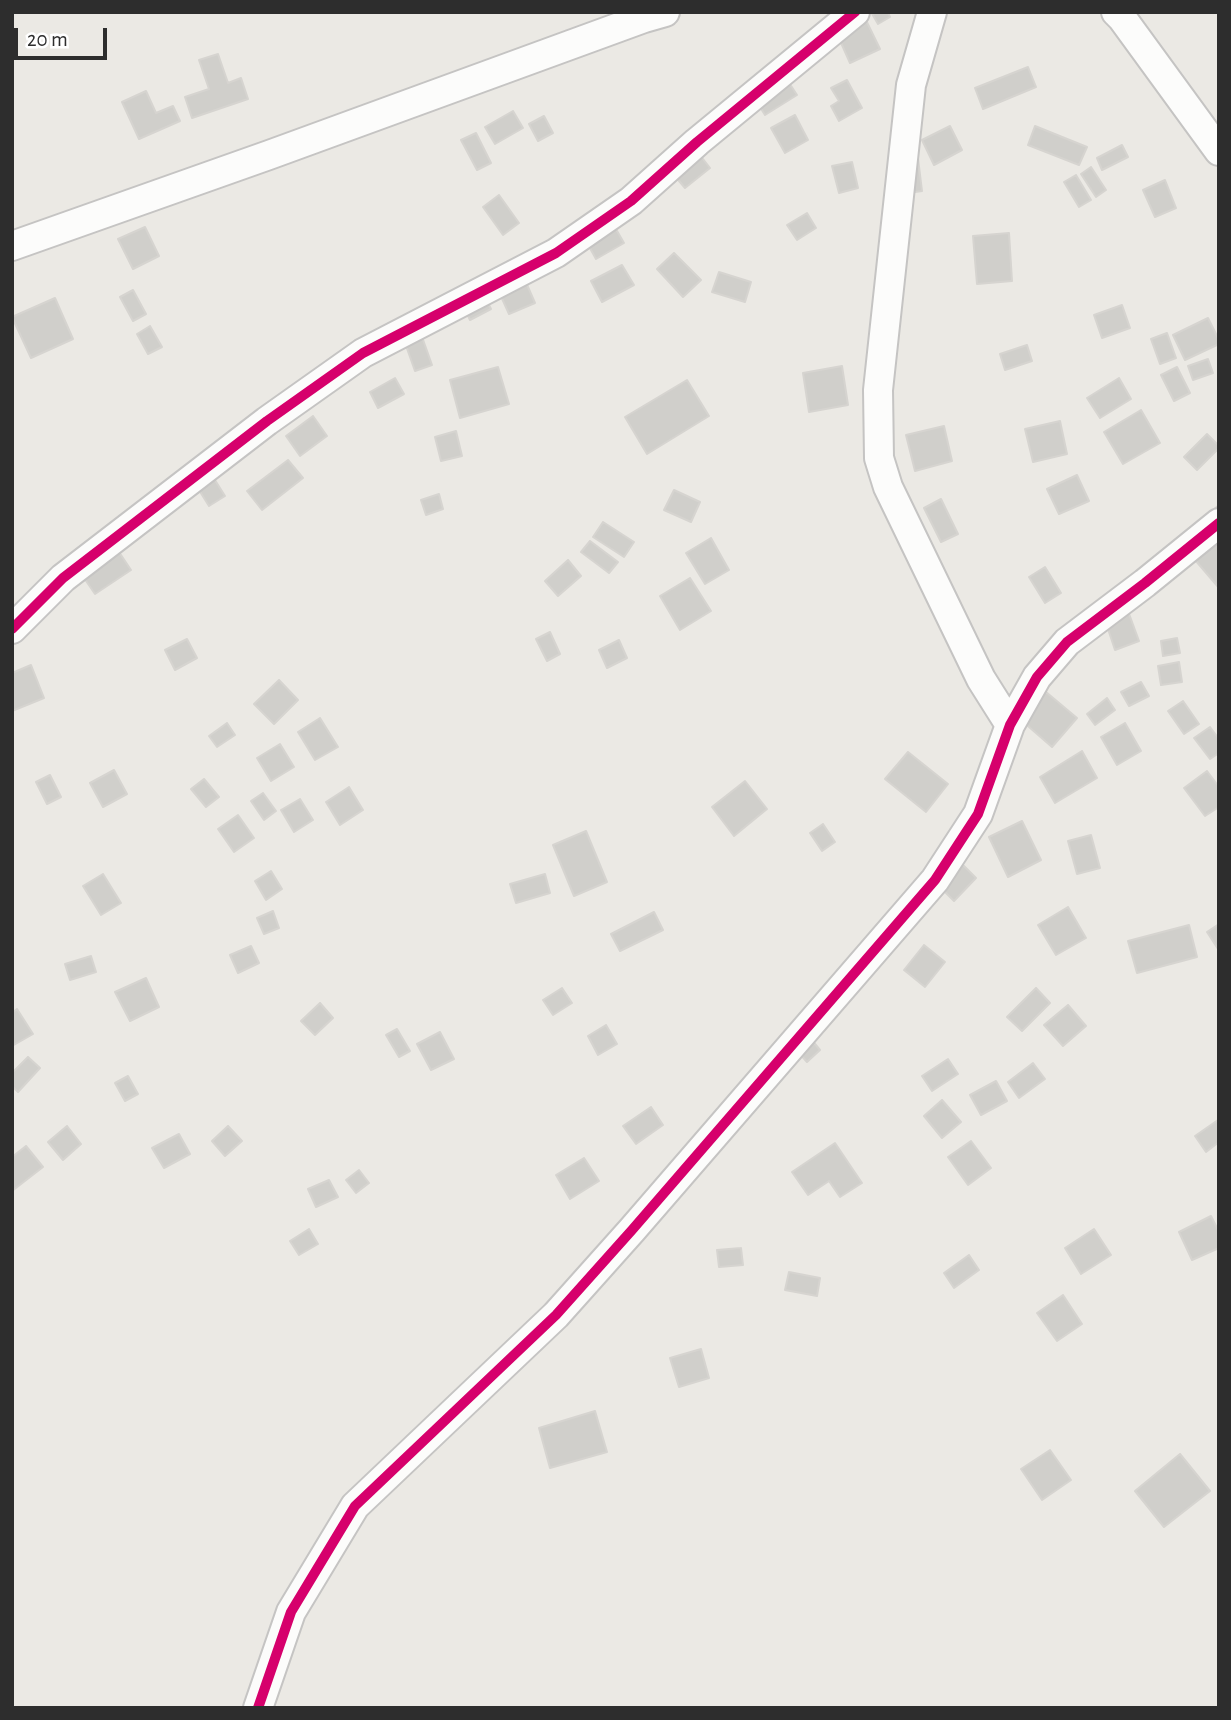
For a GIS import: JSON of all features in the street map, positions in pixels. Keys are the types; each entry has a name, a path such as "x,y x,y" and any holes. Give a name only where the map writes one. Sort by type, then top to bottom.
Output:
{"street":[{"path":"12,246 665,12"},
{"path":"12,629 63,578 267,421 363,353 556,253 631,201 697,142 855,12"},
{"path":"932,12 911,85 878,390 879,458 888,487 981,679 1010,725"},
{"path":"1120,14 1219,151"},
{"path":"258,1708 291,1612 355,1506 556,1315 935,880 978,814 1010,725 1037,677 1068,642 1219,523"}],"building":[{"path":"871,12 888,12 890,17 878,24"},
{"path":"863,14 880,49 850,63 834,27"},
{"path":"218,54 228,83 241,78 248,99 192,118 185,97 209,89 199,60"},
{"path":"1028,67 1036,87 983,109 975,88"},
{"path":"784,75 797,95 765,115 753,96"},
{"path":"847,80 862,108 839,121 831,106 839,101 831,88"},
{"path":"146,91 156,113 173,106 180,121 139,139 122,102"},
{"path":"513,111 523,128 495,144 485,127"},
{"path":"795,115 808,140 785,153 771,128"},
{"path":"544,116 553,133 538,141 529,124"},
{"path":"950,126 962,150 934,165 922,140"},
{"path":"1035,126 1087,147 1079,165 1028,145"},
{"path":"476,133 491,163 477,170 461,140"},
{"path":"689,141 710,168 685,188 663,162"},
{"path":"1122,145 1128,157 1102,170 1097,158"},
{"path":"917,150 922,191 908,193"},
{"path":"852,162 858,188 839,193 832,166"},
{"path":"1091,167 1106,190 1096,197 1081,174"},
{"path":"1076,175 1091,200 1079,207 1064,182"},
{"path":"1165,180 1176,208 1155,217 1143,190"},
{"path":"499,195 519,223 503,235 483,207"},
{"path":"807,213 816,228 797,240 787,225"},
{"path":"609,217 624,243 596,259 581,232"},
{"path":"145,227 159,256 133,269 118,239"},
{"path":"1009,233 1012,281 977,284 973,236"},
{"path":"674,253 701,280 683,297 657,269"},
{"path":"622,265 634,285 602,302 591,281"},
{"path":"521,271 535,303 509,314 495,283"},
{"path":"719,272 751,282 745,302 712,292"},
{"path":"479,285 491,309 470,320 458,296"},
{"path":"133,290 146,314 133,321 120,297"},
{"path":"55,298 73,339 31,358 12,317"},
{"path":"1122,305 1130,328 1102,338 1094,315"},
{"path":"1208,318 1219,344 1185,360 1173,335"},
{"path":"150,326 162,347 148,354 137,334"},
{"path":"1167,333 1176,358 1160,364 1151,339"},
{"path":"421,334 432,365 415,371 404,340"},
{"path":"1027,345 1032,361 1005,370 1000,354"},
{"path":"1208,359 1213,373 1193,380 1188,366"},
{"path":"842,366 848,405 809,412 803,373"},
{"path":"498,367 509,404 460,418 450,380"},
{"path":"1177,367 1190,393 1174,401 1161,375"},
{"path":"395,378 404,394 378,408 370,392"},
{"path":"1119,378 1131,399 1100,418 1087,398"},
{"path":"687,380 709,416 647,454 625,417"},
{"path":"1141,410 1160,443 1123,464 1104,432"},
{"path":"313,416 327,436 300,456 286,436"},
{"path":"1060,421 1067,454 1033,462 1025,429"},
{"path":"944,426 952,461 915,471 906,435"},
{"path":"456,431 462,456 441,461 435,437"},
{"path":"1207,434 1219,448 1197,470 1184,457"},
{"path":"288,460 303,478 262,510 247,491"},
{"path":"208,469 225,496 209,506 192,479"},
{"path":"1077,475 1089,501 1059,514 1047,489"},
{"path":"674,490 700,502 691,522 664,510"},
{"path":"439,494 443,509 426,515 421,500"},
{"path":"941,499 958,534 941,542 924,508"},
{"path":"1219,505 1219,588 1178,540"},
{"path":"603,522 634,542 624,557 593,537"},
{"path":"107,534 131,570 95,594 71,559"},
{"path":"711,538 729,570 705,584 686,553"},
{"path":"590,541 618,562 609,573 581,552"},
{"path":"568,560 581,576 558,596 545,581"},
{"path":"1045,567 1061,593 1045,603 1029,577"},
{"path":"690,578 711,611 680,630 660,596"},
{"path":"1128,611 1139,641 1115,650 1105,620"},
{"path":"550,632 560,654 547,661 536,639"},
{"path":"1177,638 1180,653 1163,656 1161,641"},
{"path":"187,639 197,658 175,670 165,650"},
{"path":"619,640 627,658 607,668 599,650"},
{"path":"1179,662 1182,682 1161,685 1158,666"},
{"path":"31,665 44,698 12,711 12,673"},
{"path":"279,680 298,700 274,724 254,704"},
{"path":"1141,682 1149,696 1129,706 1121,692"},
{"path":"1046,692 1077,718 1052,747 1021,720"},
{"path":"1107,698 1115,710 1095,725 1087,714"},
{"path":"1183,701 1199,724 1184,734 1168,711"},
{"path":"320,718 338,747 315,760 298,732"},
{"path":"227,723 235,735 217,747 209,736"},
{"path":"1125,723 1141,751 1117,765 1101,737"},
{"path":"1210,727 1219,739 1219,753 1210,759 1194,738"},
{"path":"280,744 294,767 271,781 257,758"},
{"path":"1082,751 1097,778 1055,803 1040,777"},
{"path":"908,752 948,784 926,812 885,779"},
{"path":"114,770 127,794 103,807 90,783"},
{"path":"1207,771 1219,787 1219,807 1205,816 1184,788"},
{"path":"50,775 61,797 47,804 36,782"},
{"path":"204,779 219,797 206,807 191,789"},
{"path":"745,781 767,809 734,836 712,807"},
{"path":"349,787 363,810 340,825 326,802"},
{"path":"263,793 276,811 264,820 251,801"},
{"path":"300,799 313,820 294,832 281,810"},
{"path":"238,815 254,838 234,852 218,829"},
{"path":"1022,821 1041,860 1008,877 989,837"},
{"path":"823,824 835,842 822,851 810,833"},
{"path":"586,831 607,882 574,896 553,845"},
{"path":"1091,835 1100,868 1077,874 1068,841"},
{"path":"959,861 976,878 954,901 937,884"},
{"path":"271,871 282,889 266,900 255,881"},
{"path":"103,874 121,903 101,915 83,886"},
{"path":"545,874 550,893 516,903 510,884"},
{"path":"1068,907 1086,938 1056,955 1038,925"},
{"path":"273,911 279,928 264,934 257,918"},
{"path":"654,912 663,930 620,951 611,934"},
{"path":"1219,924 1219,948 1218,949 1207,932"},
{"path":"1189,925 1197,957 1137,973 1128,941"},
{"path":"924,945 945,962 925,987 904,970"},
{"path":"251,946 259,963 238,973 230,955"},
{"path":"91,956 96,972 70,980 65,964"},
{"path":"146,978 159,1007 130,1021 115,992"},
{"path":"562,988 572,1003 553,1015 543,1000"},
{"path":"1036,988 1050,1003 1022,1031 1007,1017"},
{"path":"320,1003 333,1018 315,1035 301,1021"},
{"path":"1068,1005 1086,1026 1063,1046 1044,1025"},
{"path":"17,1009 33,1034 12,1046 12,1013"},
{"path":"798,1023 820,1050 807,1062 783,1035"},
{"path":"606,1025 617,1044 598,1055 588,1036"},
{"path":"397,1029 410,1051 399,1057 386,1035"},
{"path":"440,1032 454,1059 431,1070 417,1044"},
{"path":"28,1057 40,1068 18,1092 12,1086 12,1073"},
{"path":"948,1059 958,1074 932,1091 922,1076"},
{"path":"1033,1063 1045,1079 1019,1098 1008,1082"},
{"path":"128,1076 138,1094 125,1101 115,1083"},
{"path":"996,1081 1007,1101 981,1115 970,1095"},
{"path":"942,1100 961,1122 942,1138 924,1116"},
{"path":"651,1107 663,1125 636,1144 623,1126"},
{"path":"1218,1120 1219,1142 1206,1152 1195,1136"},
{"path":"67,1126 81,1144 63,1160 48,1142"},
{"path":"228,1126 242,1141 225,1156 212,1141"},
{"path":"179,1134 190,1154 164,1168 152,1148"},
{"path":"971,1141 991,1168 968,1185 948,1157"},
{"path":"835,1143 862,1183 840,1197 829,1181 808,1195 792,1172"},
{"path":"26,1146 43,1167 12,1191 12,1157"},
{"path":"584,1158 599,1181 570,1199 556,1175"},
{"path":"359,1170 369,1183 356,1193 346,1180"},
{"path":"329,1180 338,1197 316,1207 308,1189"},
{"path":"1211,1216 1219,1232 1219,1248 1192,1260 1179,1232"},
{"path":"309,1229 318,1244 299,1255 290,1241"},
{"path":"1094,1229 1111,1255 1081,1274 1065,1248"},
{"path":"741,1248 743,1265 719,1267 717,1250"},
{"path":"969,1255 979,1270 954,1288 944,1273"},
{"path":"789,1272 820,1278 817,1296 785,1290"},
{"path":"1063,1295 1082,1324 1057,1341 1037,1313"},
{"path":"701,1349 709,1378 679,1387 670,1358"},
{"path":"595,1411 607,1452 550,1468 539,1428"},
{"path":"1050,1450 1071,1480 1042,1500 1021,1469"},
{"path":"1180,1454 1210,1491 1164,1527 1135,1491"}],"cycle path":[{"path":"12,629 63,578 267,421 363,353 556,253 631,201 697,142 855,12"},
{"path":"258,1708 291,1612 355,1506 556,1315 935,880 978,814 1010,725 1037,677 1067,642 1219,523"}]}
